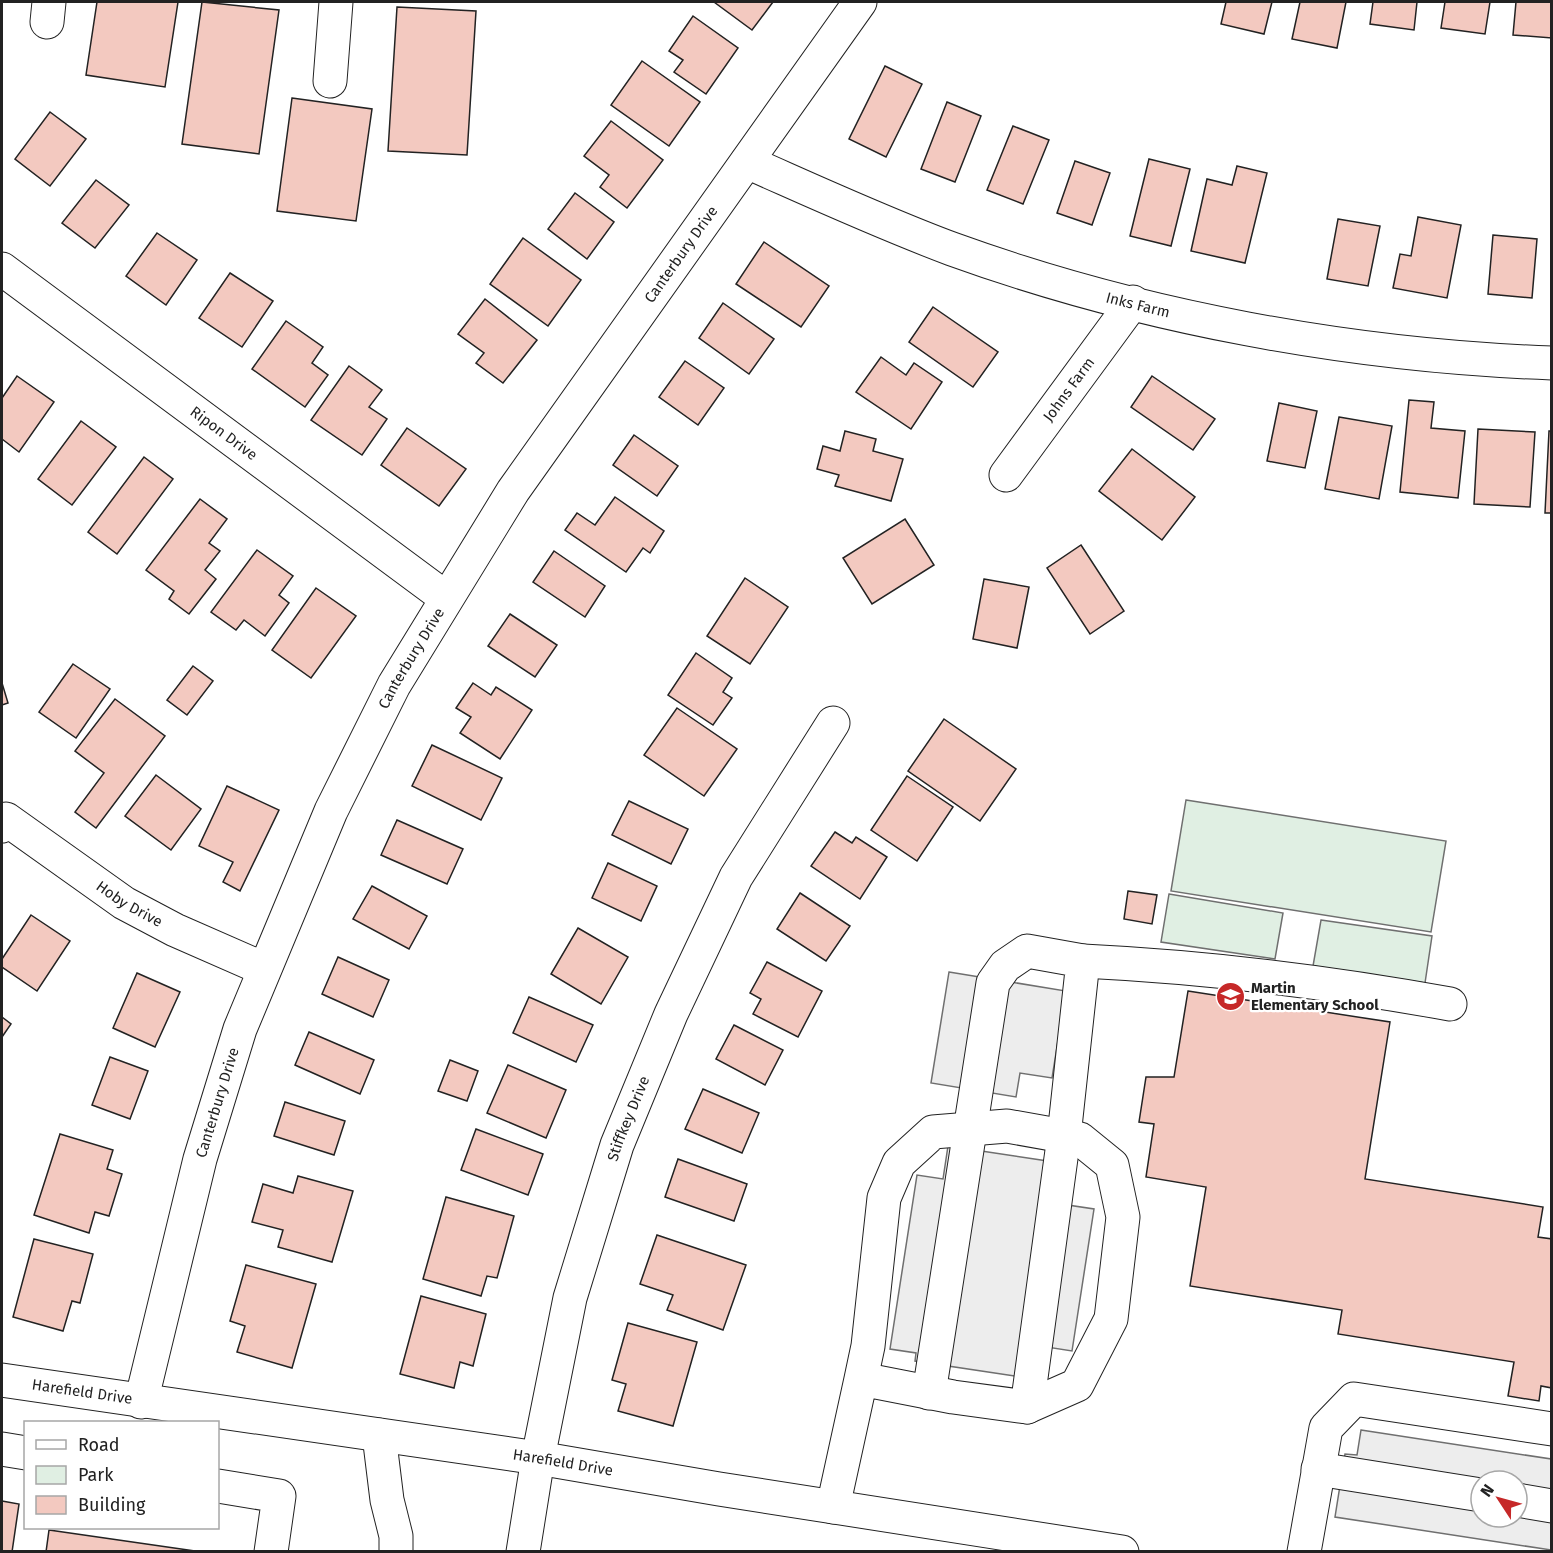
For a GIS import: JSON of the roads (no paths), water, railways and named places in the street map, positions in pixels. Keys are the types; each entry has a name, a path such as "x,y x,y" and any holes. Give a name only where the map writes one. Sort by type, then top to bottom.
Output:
{"street":[{"path":"330,81 336,2"},
{"name":"Canterbury Drive","path":"120,1407 240,1029 331,811 394,685 513,491 860,2"},
{"name":"Inks Farm","path":"747,162 872,218 953,249 1043,279 1133,302 1263,331 1372,350 1551,363"},
{"name":"Ripon Drive","path":"2,269 446,598"},
{"name":"Johns Farm","path":"1006,475 1133,302"},
{"name":"Stiffkey Drive","path":"523,1551 538,1458 570,1298 617,1145 671,1014 736,877 833,723"},
{"name":"Hoby Drive","path":"4,823 124,903 175,930 264,969"},
{"path":"929,1393 993,983 1005,966 1027,951 1083,961 1140,964 1343,985 1450,1005"},
{"path":"1027,1407 1064,1136 1083,961"},
{"path":"833,1507 868,1346 884,1198 898,1163 933,1132 1007,1126 1080,1139 1112,1165 1123,1217 1111,1319 1077,1384 1027,1407 929,1393 861,1379"},
{"name":"Harefield Drive","path":"2,1380 120,1407 379,1435 538,1458 833,1507 1122,1551"},
{"path":"1304,1551 1326,1428 1354,1399 1551,1429"},
{"path":"379,1435 387,1500 396,1536 396,1551"},
{"path":"2,1449 24,1453"},
{"path":"1318,1469 1469,1493"},
{"path":"219,1486 279,1496 271,1551"},
{"path":"1529,1502 1551,1506"}],"place":[{"name":"Martin Elementary School","path":"1230,997"}]}
